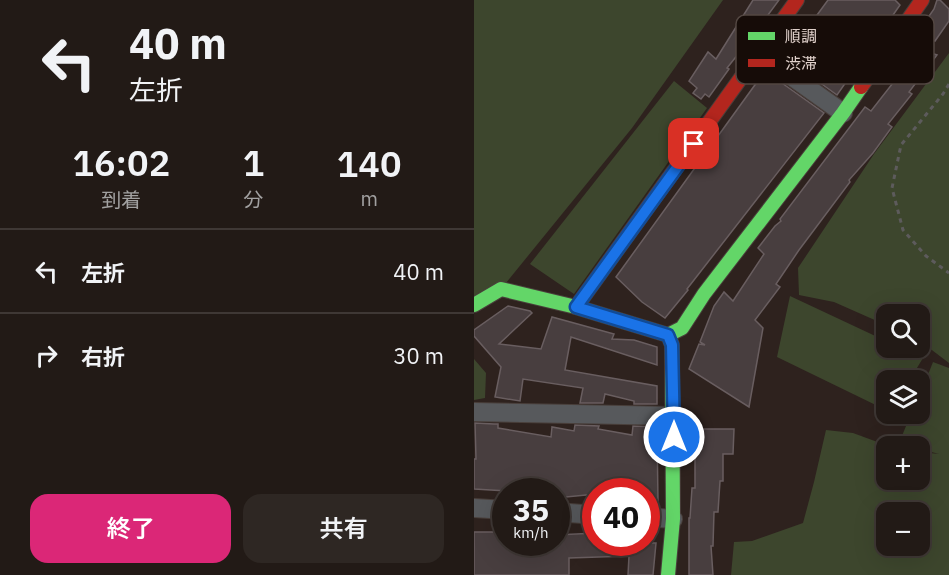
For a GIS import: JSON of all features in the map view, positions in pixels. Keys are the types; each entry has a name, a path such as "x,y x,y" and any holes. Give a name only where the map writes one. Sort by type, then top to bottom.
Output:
{"street":[{"path":"787,15 798,0"},
{"path":"912,15 922,0"},
{"path":"576,307 737,84"},
{"path":"802,84 843,113"},
{"path":"474,305 501,289 576,307 668,335 682,328 704,294 863,84"},
{"path":"668,335 672,345 674,416 673,519 668,575"},
{"path":"474,412 674,416"},
{"path":"474,508 492,509"},
{"path":"660,518 673,519"}],"path":[{"path":"949,84 900,145 892,188 903,230 926,256 949,273"}],"green space":[{"path":"474,0 723,0 632,128 501,289 474,305"},
{"path":"949,53 949,363 930,349 930,304 876,304 876,321 834,302 799,295 798,268 874,154 926,84 934,84 934,73"},
{"path":"674,81 707,108 574,294 530,264"},
{"path":"790,296 876,336 876,358 923,358 916,370 876,370 876,405 777,357"},
{"path":"474,359 486,373 485,398 474,400"},
{"path":"933,362 949,368 949,575 731,575 734,542 752,541 803,523 826,430 853,433 876,441 876,490 930,490 930,453 939,454 930,452 930,436 902,436 907,424 930,424 930,370"}],"building":[{"path":"753,0 779,0 768,15 744,15"},
{"path":"828,0 895,0 900,5 893,15 817,15"},
{"path":"937,0 940,0 949,9 949,21 935,41 934,15 930,15"},
{"path":"736,27 736,57 709,97 705,94 701,99 693,93 697,88 689,81 708,52 716,59"},
{"path":"756,84 783,84 824,113 665,318 642,302 616,277"},
{"path":"822,84 845,84 837,95"},
{"path":"892,84 915,84 909,92 912,94 888,124 892,127 849,180 850,182 799,250 776,284 780,287 755,320 763,328 749,407 689,369 699,344 705,345 700,342 714,306 724,292 733,301 764,254 758,248 781,221 780,219 865,107 871,111"},
{"path":"508,306 532,313 499,344 541,349 552,317 614,334 612,339 634,340 657,347 657,365 571,337 565,370 657,386 657,404 634,404 634,401 605,394 603,403 580,403 583,388 523,379 520,401 495,397 501,367 474,336 474,330"},
{"path":"475,423 498,424 498,428 551,437 552,427 574,431 575,425 599,426 598,429 632,435 633,426 657,427 658,478 582,478 582,495 570,497 570,478 492,478 492,490 474,489 474,459 476,459"},
{"path":"689,429 734,429 733,454 723,454 723,481 720,481 718,512 714,512 713,546 711,546 713,575 689,575 689,518 692,488 695,488 695,453 688,453"},
{"path":"474,532 492,532 492,556 570,556 570,534 582,534 582,556 629,556 569,558 569,575 474,575"},
{"path":"629,556 655,556 653,575 628,575"}],"traffic: fast":[{"path":"474,305 501,289 576,307 668,335 682,328 704,294 861,87"},
{"path":"668,335 672,345 673,519 668,575"}],"traffic: jam":[{"path":"786,15 797,0"},
{"path":"911,15 922,0"},
{"path":"576,307 737,84"}],"route":[{"path":"674,437 672,345 668,335 576,307 694,144"}]}
